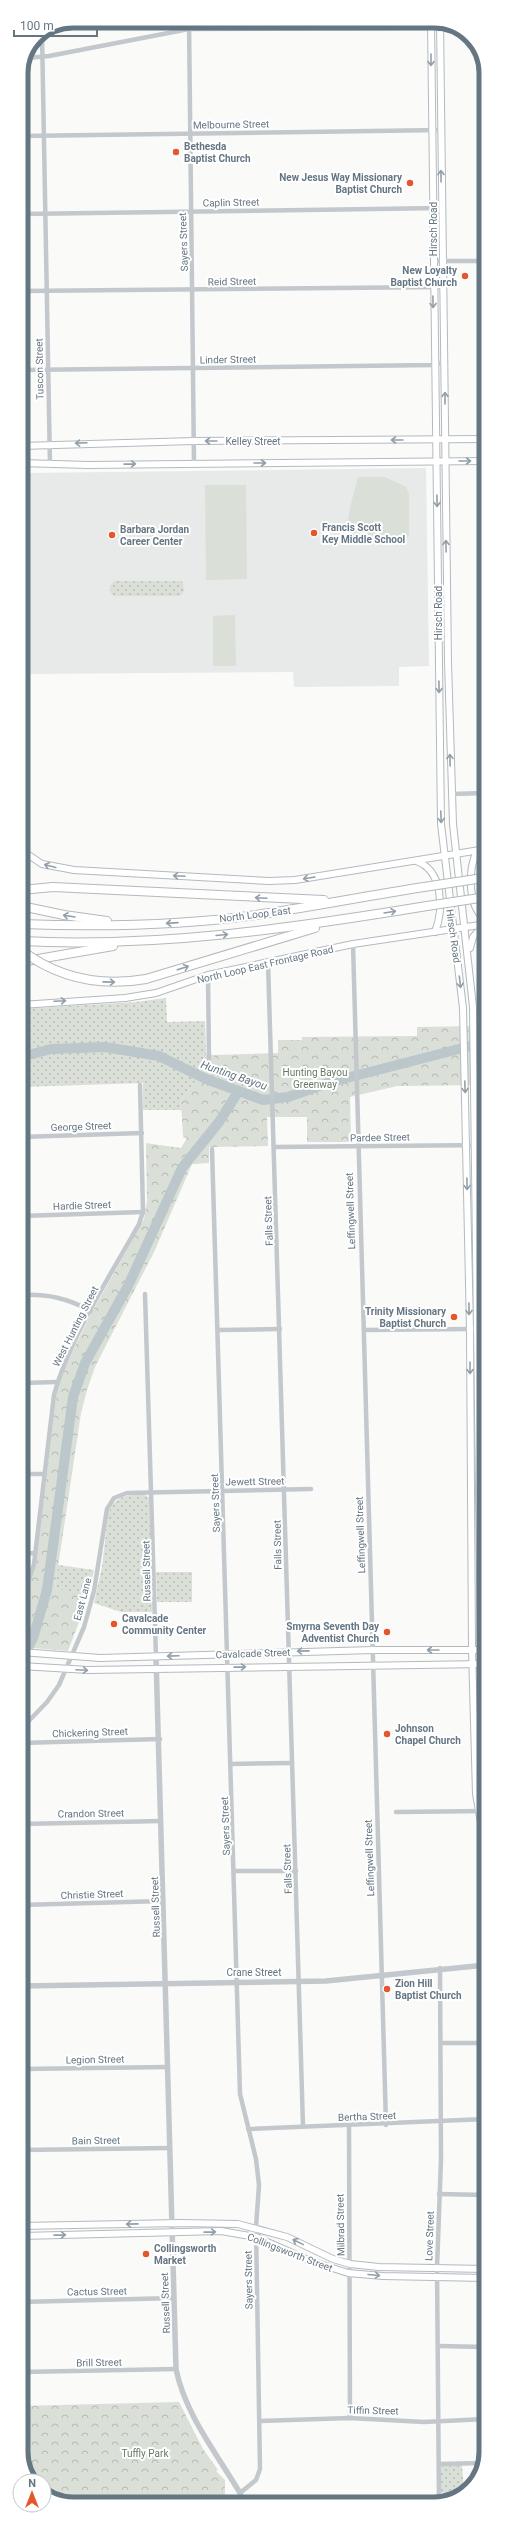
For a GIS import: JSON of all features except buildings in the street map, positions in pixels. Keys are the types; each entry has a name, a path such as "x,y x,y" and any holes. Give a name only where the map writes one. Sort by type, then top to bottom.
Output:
{"highway":[{"name":"North Loop East","path":"28,924 150,924 262,914 479,879"},
{"path":"28,889 52,887 298,900 356,898"},
{"name":"North Loop East","path":"28,941 142,941 272,930 479,898"},
{"path":"28,907 76,917 150,924"},
{"path":"28,955 45,966 81,979 113,982 146,979 353,918"},
{"path":"28,961 142,941"}],"main road":[{"name":"Hirsch Road","path":"431,28 431,131 440,740 444,857 452,930 464,1008 470,1329 472,1650 479,1816"},
{"name":"Hirsch Road","path":"440,29 446,561 451,794 456,855 469,962 474,1030 479,1408"},
{"name":"Kelley Street","path":"28,446 194,441 479,439"},
{"path":"28,463 479,461"},
{"path":"438,561 446,561"},
{"path":"438,662 448,662"},
{"path":"440,740 444,754 445,784 451,794"},
{"path":"28,855 42,864 74,870 269,881 295,880 477,851"},
{"path":"477,851 472,864 472,884 476,909 479,914"},
{"path":"415,861 430,868 439,889 440,918 435,932"},
{"name":"North Loop East Frontage Road","path":"28,1005 125,998 156,993 208,975 268,962 353,944 465,928 479,924"},
{"path":"469,962 473,937 479,930"},
{"path":"471,1488 479,1488"},
{"name":"Cavalcade Street","path":"28,1653 72,1656 156,1657 373,1650 479,1650"},
{"name":"Cavalcade Street","path":"28,1666 66,1669 157,1669 372,1664 479,1664"},
{"name":"Collingsworth Street","path":"28,2226 222,2222 256,2227 287,2238 333,2260 350,2264 479,2269"},
{"name":"Collingsworth Street","path":"28,2236 221,2231 256,2237 308,2260 348,2273 479,2278"}],"street":[{"path":"30,58 43,58 189,29 412,28"},
{"name":"Sayers Street","path":"189,29 194,463"},
{"name":"Tuscon Street","path":"42,40 50,464"},
{"name":"Melbourne Street","path":"28,136 441,130"},
{"name":"Caplin Street","path":"28,214 442,208"},
{"path":"433,261 479,261"},
{"name":"Reid Street","path":"28,291 443,287"},
{"name":"Linder Street","path":"28,370 444,365"},
{"path":"451,794 479,793"},
{"name":"Leffingwell Street","path":"353,944 355,1089 364,1330 373,1650 372,1664 386,2124"},
{"name":"Falls Street","path":"268,962 303,2126"},
{"path":"208,975 209,1062"},
{"name":"West Hunting Street","path":"28,1582 34,1564 57,1382 91,1311 139,1224 143,1212 140,1085"},
{"name":"George Street","path":"28,1137 142,1134"},
{"name":"Pardee Street","path":"274,1147 476,1145"},
{"name":"Sayers Street","path":"212,1149 224,1490 228,1654 227,1667 235,1871 240,2094 258,2171 256,2237 260,2469 256,2480 240,2492"},
{"name":"Hardie Street","path":"28,1216 143,1212"},
{"name":"Russell Street","path":"145,1294 153,1492 171,2232 176,2369 179,2384 199,2427 240,2492 241,2497"},
{"path":"28,1295 52,1295 69,1299 91,1311"},
{"path":"219,1330 280,1329"},
{"path":"364,1330 478,1329"},
{"path":"28,1383 57,1382"},
{"path":"28,1474 45,1474"},
{"name":"Jewett Street","path":"153,1492 310,1489"},
{"name":"East Lane","path":"28,1722 47,1702 59,1685 84,1627 99,1572 106,1514 109,1505 114,1498 124,1494 153,1492"},
{"path":"28,1554 35,1553"},
{"name":"Chickering Street","path":"28,1743 160,1739"},
{"path":"231,1764 292,1763"},
{"path":"396,1812 478,1811"},
{"name":"Crandon Street","path":"28,1824 161,1821"},
{"path":"235,1871 296,1870"},
{"name":"Christie Street","path":"28,1905 163,1901"},
{"name":"Crane Street","path":"28,1986 166,1982 298,1982 479,1965"},
{"name":"Love Street","path":"439,2497 439,2346 437,2268 442,2121 440,1968"},
{"path":"440,2044 479,2043"},
{"name":"Legion Street","path":"28,2069 168,2067"},
{"name":"Bertha Street","path":"248,2129 303,2126 349,2126 479,2119"},
{"name":"Milbrad Street","path":"349,2126 350,2264 348,2273 350,2418"},
{"name":"Bain Street","path":"28,2150 170,2148"},
{"path":"439,2194 479,2195"},
{"name":"Cactus Street","path":"28,2302 174,2298"},
{"path":"439,2346 479,2347"},
{"name":"Brill Street","path":"28,2372 176,2369"},
{"name":"Tiffin Street","path":"260,2421 350,2418 438,2422 479,2419"},
{"path":"439,2464 478,2463"}],"shaded area":[{"path":"426,468 429,666 399,667 399,686 294,687 293,672 28,674 28,473"}],"green space":[{"path":"358,477 385,477 406,487 409,494 409,537 377,540 377,543 352,542 349,535 348,519"},
{"path":"205,485 246,485 247,579 206,580"},
{"path":"114,581 181,581 183,583 184,591 180,596 114,596 111,593 110,586"},
{"path":"235,615 236,666 213,666 213,616"},
{"path":"166,998 167,1022 205,1021 206,1055 215,1055 181,1101 182,1110 143,1110 143,1083 28,1087 28,1009 136,1002"},
{"name":"Hunting Bayou Greenway","path":"479,1026 479,1085 397,1086 350,1097 351,1142 307,1142 307,1117 267,1117 268,1146 209,1147 209,1163 192,1164 155,1250 95,1367 81,1413 55,1587 88,1598 68,1651 28,1648 28,1588 36,1563 57,1388 68,1360 91,1314 144,1219 147,1200 146,1143 181,1148 187,1138 183,1137 181,1101 215,1055 278,1053 278,1040 302,1040 302,1037 417,1036 417,1027"},
{"path":"144,1494 149,1498 152,1612 121,1612 94,1603 102,1567 108,1515 113,1504 117,1500 126,1496"},
{"path":"28,1556 31,1561 28,1571"},
{"path":"58,1565 94,1570 88,1598 55,1588"},
{"path":"156,1572 192,1572 192,1602 157,1602"},
{"name":"Tuffly Park","path":"179,2402 203,2449 218,2470 216,2471 225,2480 225,2497 70,2497 61,2495 52,2491 52,2473 34,2473 30,2466 28,2452 28,2406"},
{"path":"444,2465 462,2465 464,2486 448,2495 441,2497 441,2467"}],"waterway":[{"name":"Hunting Bayou","path":"28,1055 51,1049 105,1047 159,1056 206,1079 263,1100 288,1097 331,1082 479,1044"},
{"path":"28,1647 33,1638 47,1590 73,1397 85,1363 128,1286 182,1168 219,1122 238,1092"}],"place":[{"name":"Bethesda Baptist Church","path":"176,152"},
{"name":"New Jesus Way Missionary Baptist Church","path":"410,183"},
{"name":"New Loyalty Baptist Church","path":"465,276"},
{"name":"Francis Scott Key Middle School","path":"314,533"},
{"name":"Barbara Jordan Career Center","path":"112,535"},
{"name":"Trinity Missionary Baptist Church","path":"454,1317"},
{"name":"Cavalcade Community Center","path":"114,1624"},
{"name":"Smyrna Seventh Day Adventist Church","path":"387,1632"},
{"name":"Johnson Chapel Church","path":"387,1734"},
{"name":"Zion Hill Baptist Church","path":"387,1989"},
{"name":"Collingsworth Market","path":"146,2254"}]}
